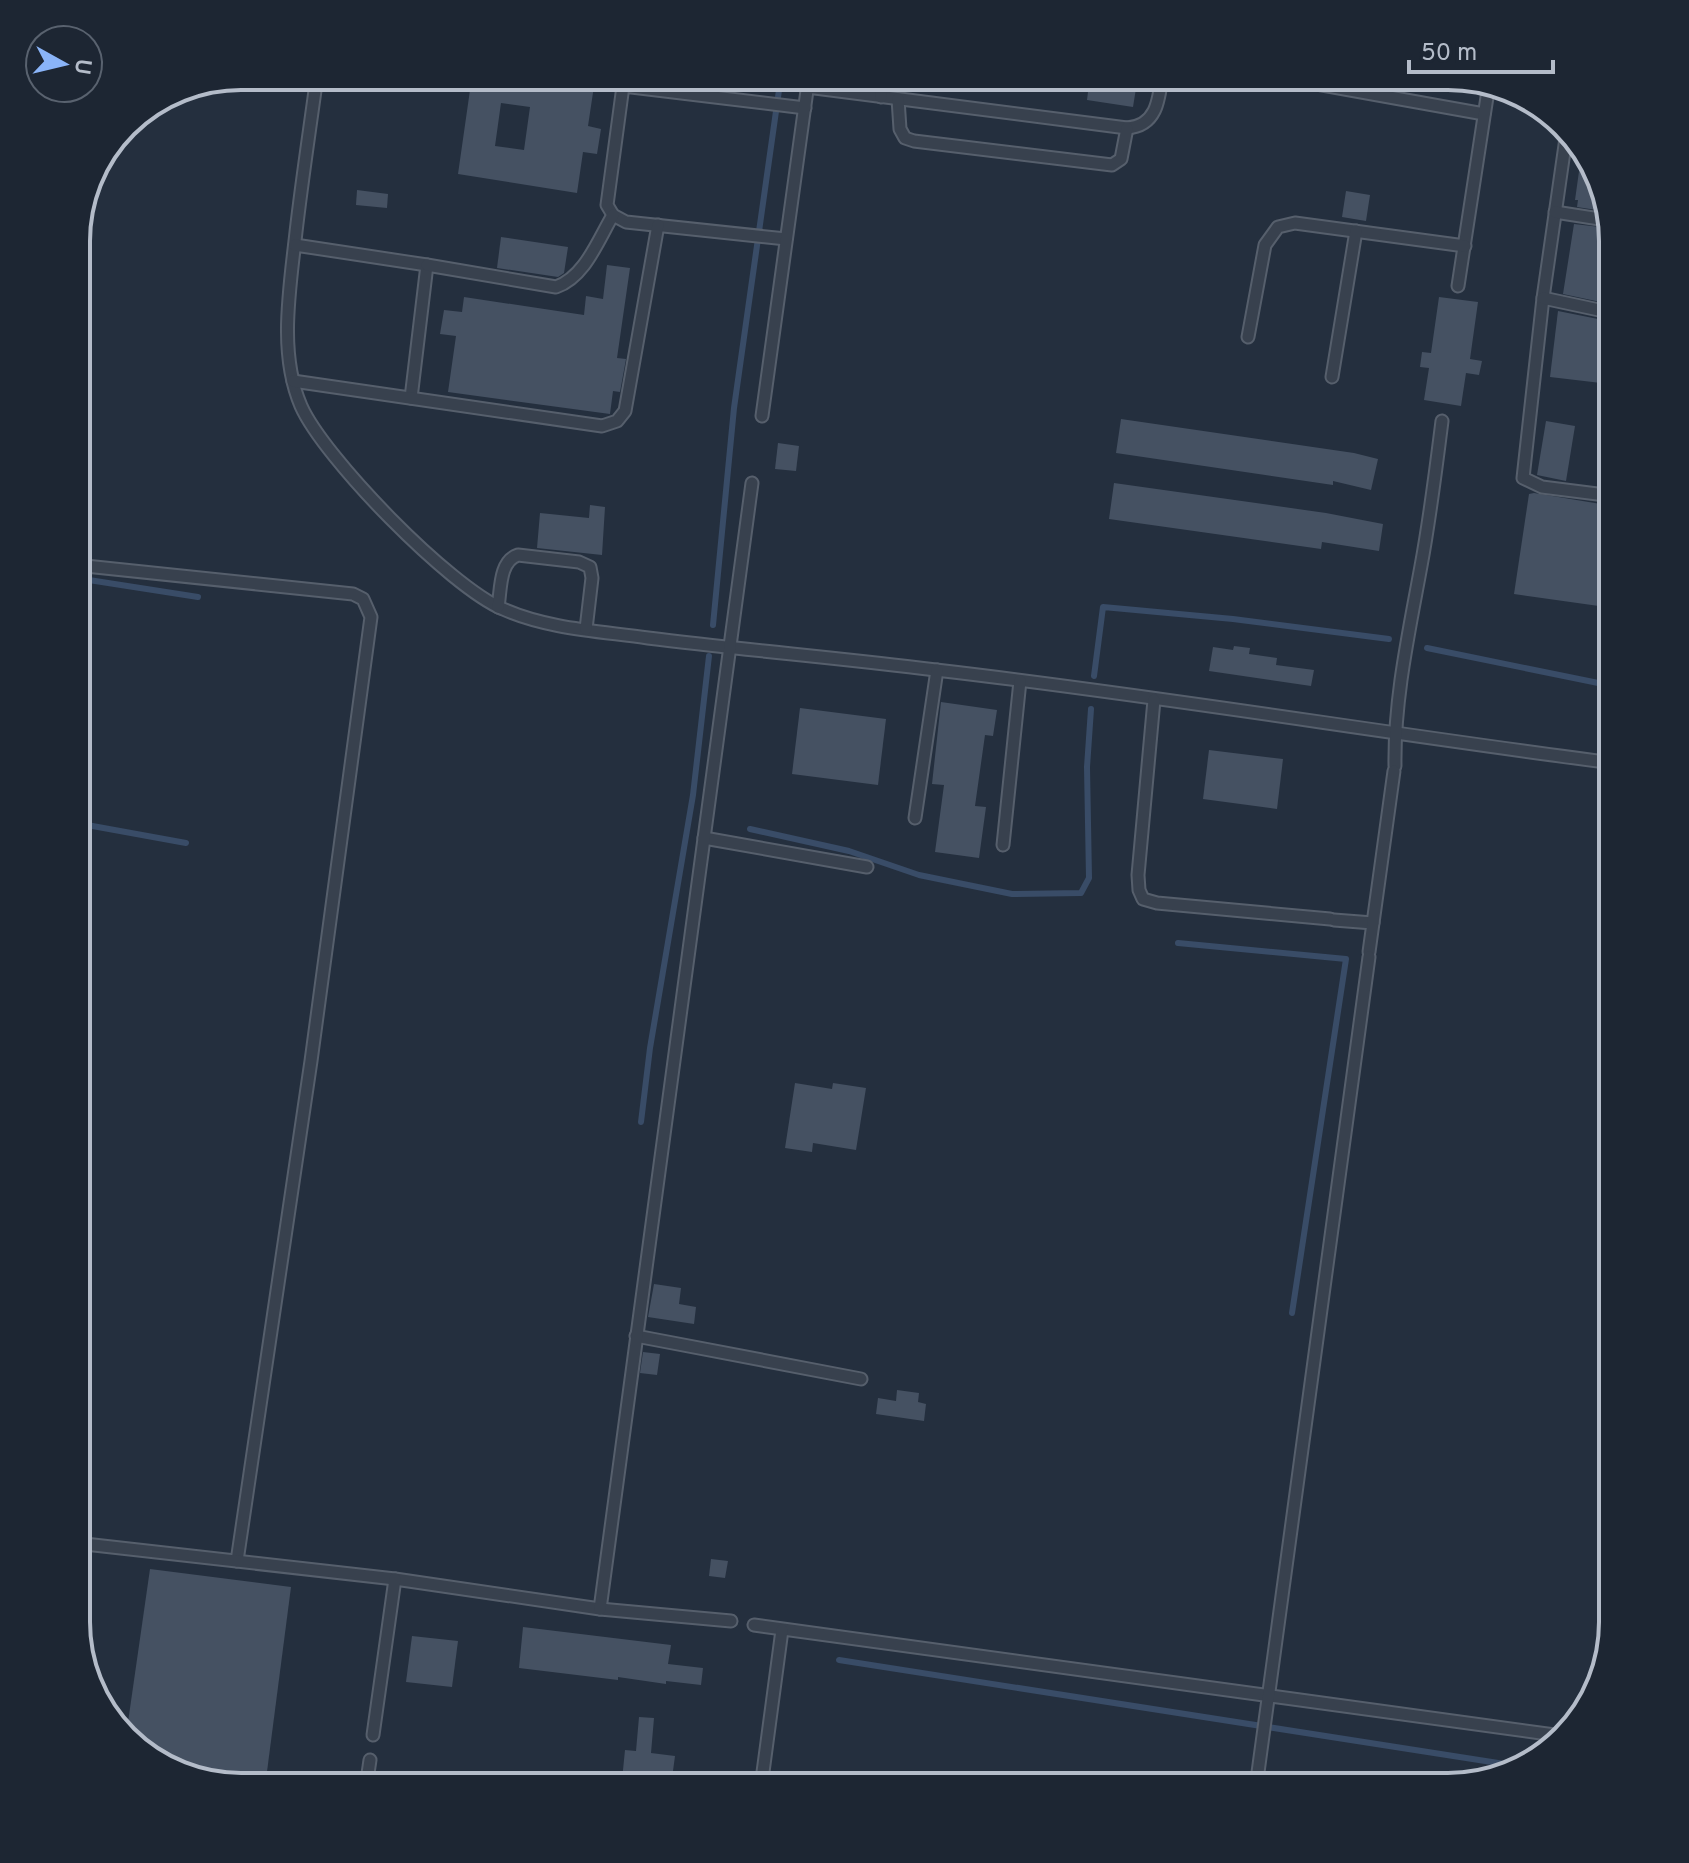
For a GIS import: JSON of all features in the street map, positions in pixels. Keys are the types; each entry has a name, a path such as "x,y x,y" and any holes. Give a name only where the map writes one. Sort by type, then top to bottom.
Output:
{"lane":[{"path":"315,90 288,315 288,350 302,409 326,444 360,484 430,556 471,592 498,607 530,620 586,629 730,649 937,670 1599,761"},
{"path":"622,90 607,205 613,215 626,222 786,239"},
{"path":"656,90 805,108"},
{"path":"762,416 807,90"},
{"path":"847,90 1127,128 1142,125 1150,119 1156,109 1159,90"},
{"path":"881,97 882,90"},
{"path":"1350,90 1484,114"},
{"path":"1458,286 1487,95"},
{"path":"898,99 900,129 905,138 914,141 1112,165 1121,159 1127,128"},
{"path":"1565,145 1522,468 1523,478 1542,487 1599,494"},
{"path":"1555,212 1598,219"},
{"path":"295,245 556,287 569,283 580,271 613,215"},
{"path":"1248,337 1265,245 1278,227 1295,223 1465,246"},
{"path":"293,381 602,426 617,421 625,411 658,225"},
{"path":"1332,377 1356,231"},
{"path":"411,398 427,265"},
{"path":"1543,298 1599,310"},
{"path":"1258,1773 1395,769 1395,735 1408,639 1430,520 1442,421"},
{"path":"600,1609 752,483"},
{"path":"498,607 504,567 510,557 518,555 579,562 590,567 592,578 586,629"},
{"path":"90,566 353,594 363,599 371,617 313,1046 237,1561"},
{"path":"915,818 937,670"},
{"path":"1003,845 1020,681"},
{"path":"1154,700 1138,875 1143,899 1157,903 1373,923"},
{"path":"704,838 867,867"},
{"path":"636,1336 861,1379"},
{"path":"90,1545 395,1579 600,1609 731,1621"},
{"path":"373,1735 395,1579"},
{"path":"754,1625 1550,1734"},
{"path":"763,1773 782,1630"},
{"path":"368,1773 370,1760"}],"building":[{"path":"470,90 593,90 588,126 601,129 597,154 583,152 577,193 458,174","holes":["501,103 530,107 524,150 495,146"]},
{"path":"1088,90 1136,90 1133,107 1087,100"},
{"path":"1580,167 1596,210 1577,207 1578,200 1575,200"},
{"path":"357,190 388,194 387,208 356,205"},
{"path":"1346,191 1370,195 1366,221 1342,217"},
{"path":"1574,224 1598,227 1599,302 1563,294"},
{"path":"501,237 568,247 564,273 558,277 497,268"},
{"path":"607,265 630,268 617,358 626,359 620,392 613,391 610,414 448,392 456,336 440,334 444,310 462,312 464,297 584,315 586,296 603,299"},
{"path":"1439,297 1478,302 1470,359 1482,361 1479,375 1466,373 1461,406 1424,400 1429,368 1420,367 1422,352 1431,353"},
{"path":"1558,311 1599,319 1599,383 1550,377"},
{"path":"1121,419 1378,459 1371,490 1333,481 1333,485 1116,453"},
{"path":"1546,421 1575,426 1566,481 1537,475"},
{"path":"778,443 799,446 796,471 775,469"},
{"path":"1114,483 1383,524 1379,551 1322,542 1321,549 1109,519"},
{"path":"1529,494 1599,504 1599,606 1514,594"},
{"path":"590,505 605,507 602,555 537,548 540,513 589,518"},
{"path":"1234,646 1250,648 1249,654 1277,658 1276,665 1314,670 1311,686 1209,671 1213,647 1233,650"},
{"path":"941,702 997,710 993,736 985,735 975,806 986,807 979,858 935,852 944,785 932,784"},
{"path":"800,708 886,719 878,785 792,774"},
{"path":"1209,750 1283,759 1277,809 1203,799"},
{"path":"795,1083 832,1089 833,1083 866,1088 856,1150 813,1143 812,1152 785,1148"},
{"path":"654,1284 681,1288 679,1304 696,1307 694,1324 648,1317"},
{"path":"643,1352 660,1354 657,1375 640,1373"},
{"path":"897,1390 919,1393 918,1402 926,1404 924,1421 876,1414 878,1398 896,1401"},
{"path":"711,1559 728,1561 725,1578 709,1576"},
{"path":"150,1569 291,1587 267,1773 221,1772 192,1765 157,1748 128,1723"},
{"path":"523,1627 671,1645 668,1664 703,1668 701,1685 618,1677 618,1680 519,1668"},
{"path":"412,1636 458,1641 452,1687 406,1682"},
{"path":"639,1717 654,1718 651,1753 675,1756 673,1773 623,1773 625,1750 636,1751"}],"waterway":[{"path":"713,625 734,408 779,90"},
{"path":"90,580 198,597"},
{"path":"1094,676 1103,607 1233,619 1389,639"},
{"path":"1427,648 1599,683"},
{"path":"641,1122 650,1048 693,795 709,656"},
{"path":"750,829 849,851 919,875 1012,894 1081,893 1089,878 1087,767 1091,709"},
{"path":"90,826 186,843"},
{"path":"1178,943 1346,959 1292,1313"},
{"path":"839,1660 1501,1763"}]}
